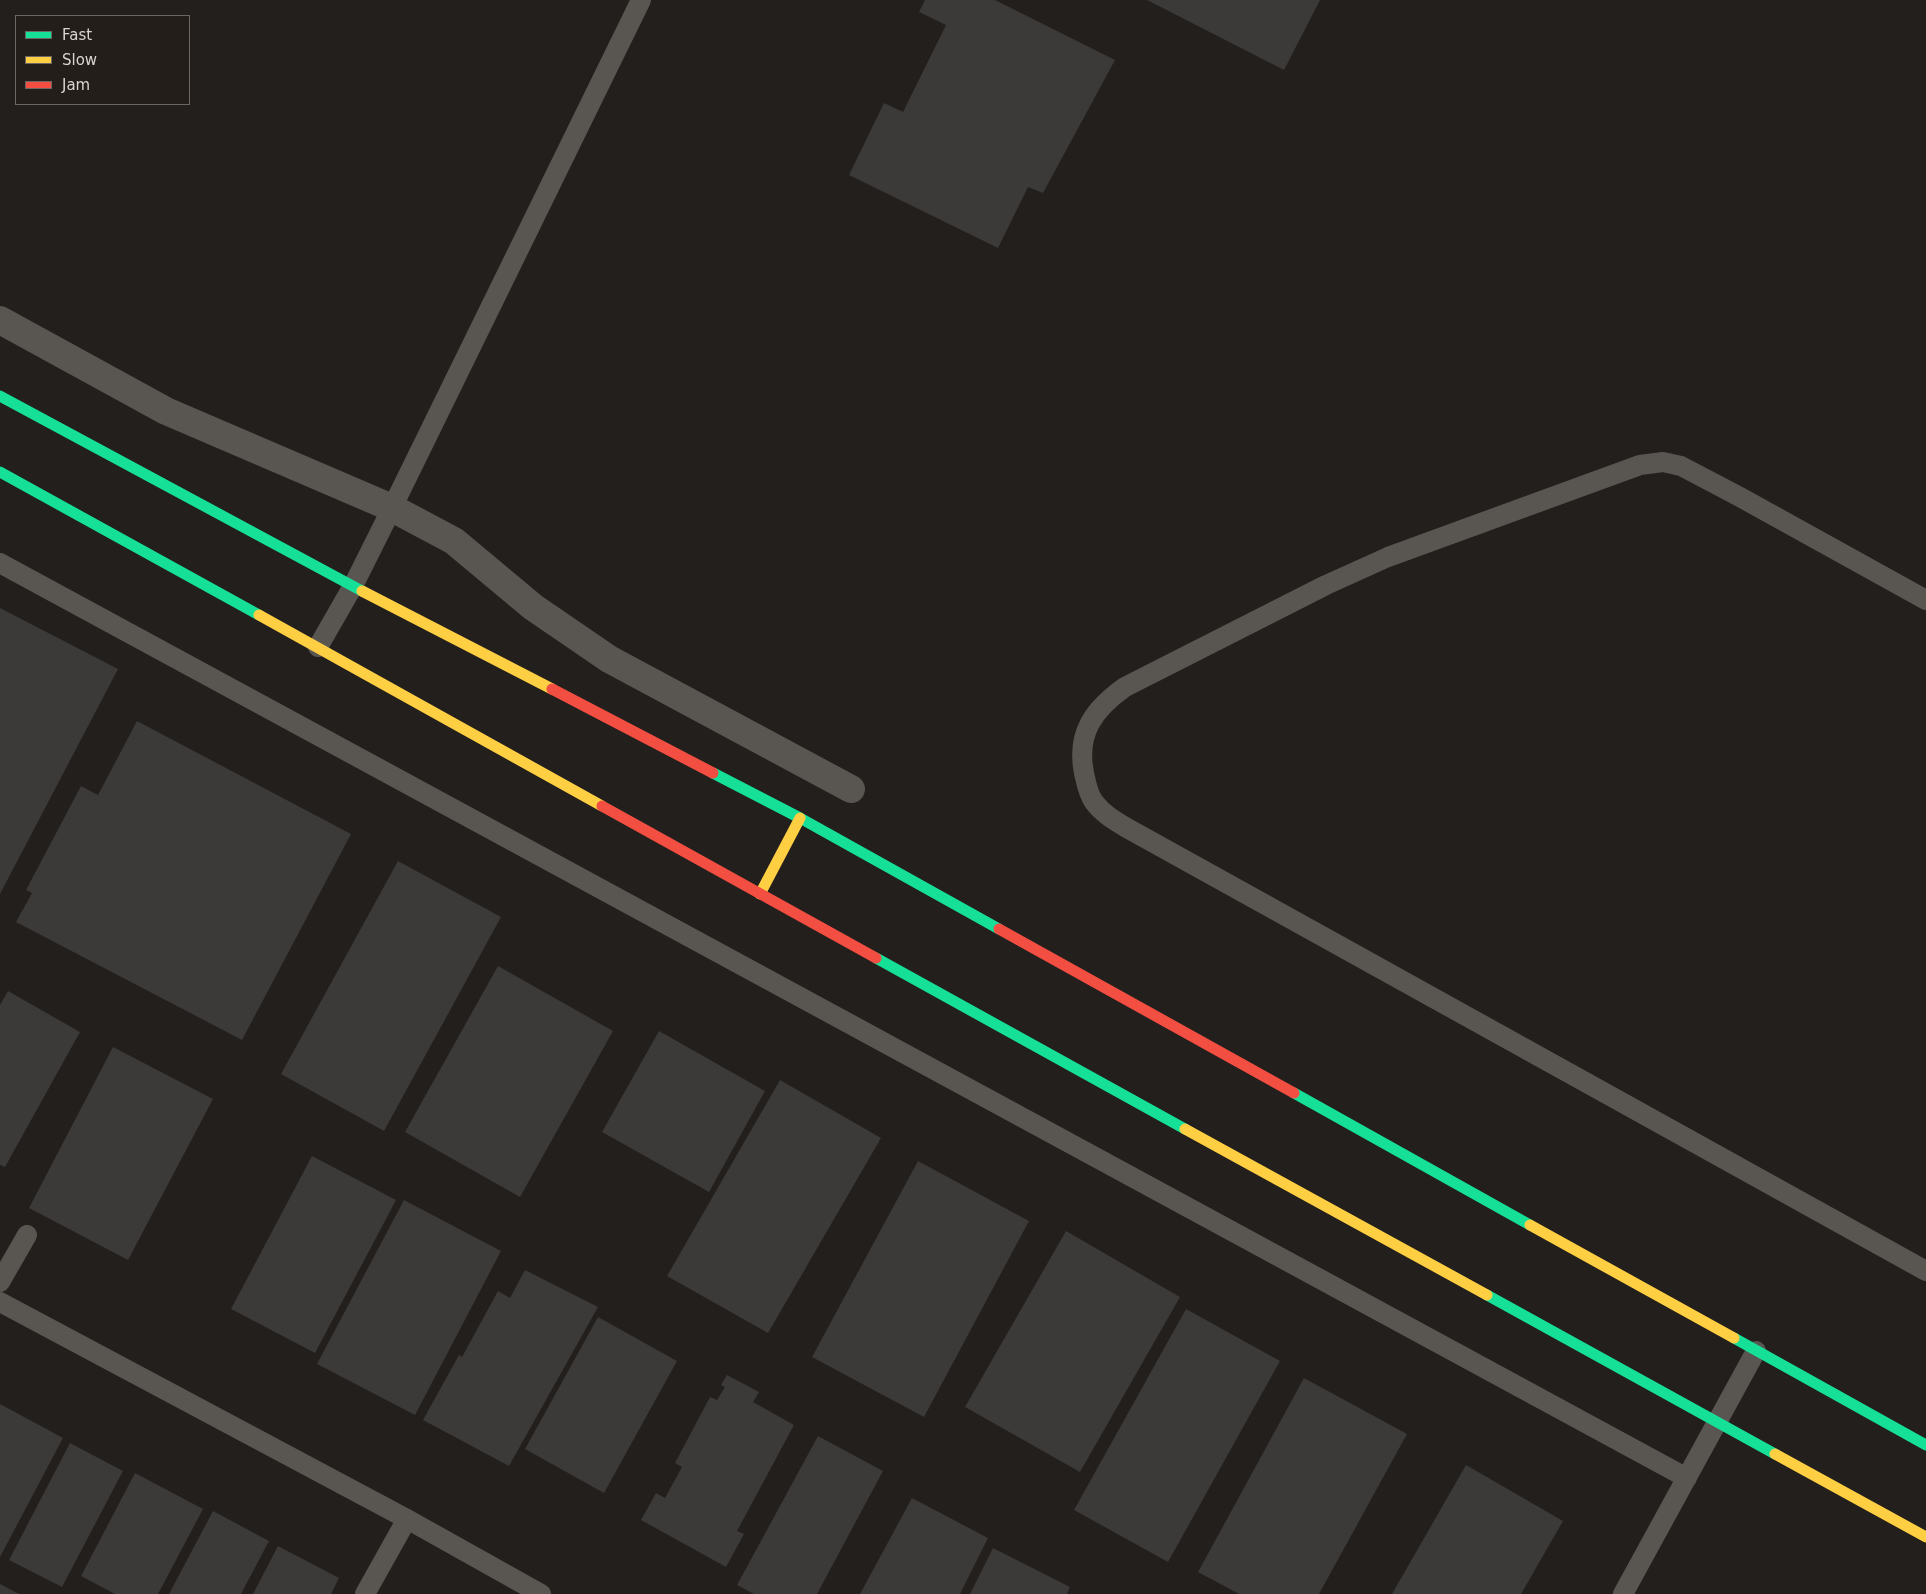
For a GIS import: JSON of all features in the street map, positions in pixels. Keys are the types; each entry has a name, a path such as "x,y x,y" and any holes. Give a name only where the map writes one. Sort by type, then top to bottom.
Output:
{"main road":[{"path":"0,396 353,586 800,818 1926,1445"},
{"path":"0,472 318,646 760,894 1926,1537"},
{"path":"760,894 800,818"}],"street":[{"path":"0,320 166,411 392,508 454,541 533,607 609,659 851,789"}],"lane":[{"path":"318,646 353,586 392,508 641,0"},
{"path":"1926,600 1681,466 1663,462 1640,465 1388,557 1326,585 1125,688 1098,709 1089,722 1082,761 1092,800 1104,813 1127,828 1926,1270"},
{"path":"0,563 1687,1478"},
{"path":"0,1282 27,1235"},
{"path":"0,1302 406,1519 541,1594"},
{"path":"1623,1594 1756,1351"},
{"path":"365,1594 406,1519"}],"building":[{"path":"925,0 995,0 1115,60 1043,193 1028,187 998,248 849,175 884,103 903,112 946,25 919,12"},
{"path":"1147,0 1320,0 1284,70"},
{"path":"0,608 118,669 0,894"},
{"path":"137,721 351,834 242,1040 16,922 32,893 26,890 81,786 98,795"},
{"path":"398,861 501,917 384,1131 281,1074"},
{"path":"498,966 613,1031 520,1197 405,1132"},
{"path":"8,991 80,1032 5,1167 0,1165 0,1005"},
{"path":"659,1031 765,1091 709,1192 602,1132"},
{"path":"113,1047 213,1099 128,1260 29,1208"},
{"path":"780,1080 881,1138 768,1333 667,1276"},
{"path":"312,1156 396,1200 315,1353 231,1309"},
{"path":"918,1161 1029,1221 924,1417 812,1357"},
{"path":"404,1200 501,1251 415,1415 317,1364"},
{"path":"1066,1231 1180,1297 1080,1472 965,1407"},
{"path":"525,1270 598,1307 509,1466 423,1420 459,1355 462,1357 498,1291 510,1298"},
{"path":"1186,1309 1280,1361 1168,1562 1074,1510"},
{"path":"598,1317 677,1361 604,1493 525,1449"},
{"path":"727,1375 759,1392 753,1402 794,1425 737,1531 744,1534 726,1567 641,1520 656,1493 665,1498 682,1467 675,1463 710,1397 717,1400 725,1387 721,1385"},
{"path":"1304,1378 1407,1434 1319,1594 1239,1594 1198,1572"},
{"path":"0,1404 63,1438 0,1557"},
{"path":"818,1436 883,1471 817,1594 754,1594 737,1585"},
{"path":"70,1443 123,1471 62,1587 9,1560"},
{"path":"1466,1465 1563,1521 1521,1594 1392,1594"},
{"path":"135,1473 203,1509 158,1594 115,1594 81,1576"},
{"path":"912,1498 988,1538 960,1594 860,1594"},
{"path":"213,1511 269,1541 241,1594 169,1594"},
{"path":"278,1546 339,1578 331,1594 253,1594"},
{"path":"993,1548 1070,1587 1067,1594 970,1594"},
{"path":"0,1584 19,1594 0,1594"}],"traffic: fast":[{"path":"0,396 362,591"},
{"path":"0,472 259,615"},
{"path":"713,773 800,818 999,929"},
{"path":"876,958 1185,1129"},
{"path":"1294,1093 1530,1225"},
{"path":"1487,1295 1775,1454"},
{"path":"1734,1338 1926,1445"}],"traffic: slow":[{"path":"362,591 552,689"},
{"path":"259,615 602,806"},
{"path":"760,894 800,818"},
{"path":"1185,1129 1487,1295"},
{"path":"1530,1225 1734,1338"},
{"path":"1775,1454 1926,1537"}],"traffic: jam":[{"path":"552,689 713,773"},
{"path":"602,806 876,958"},
{"path":"999,929 1294,1093"}]}
